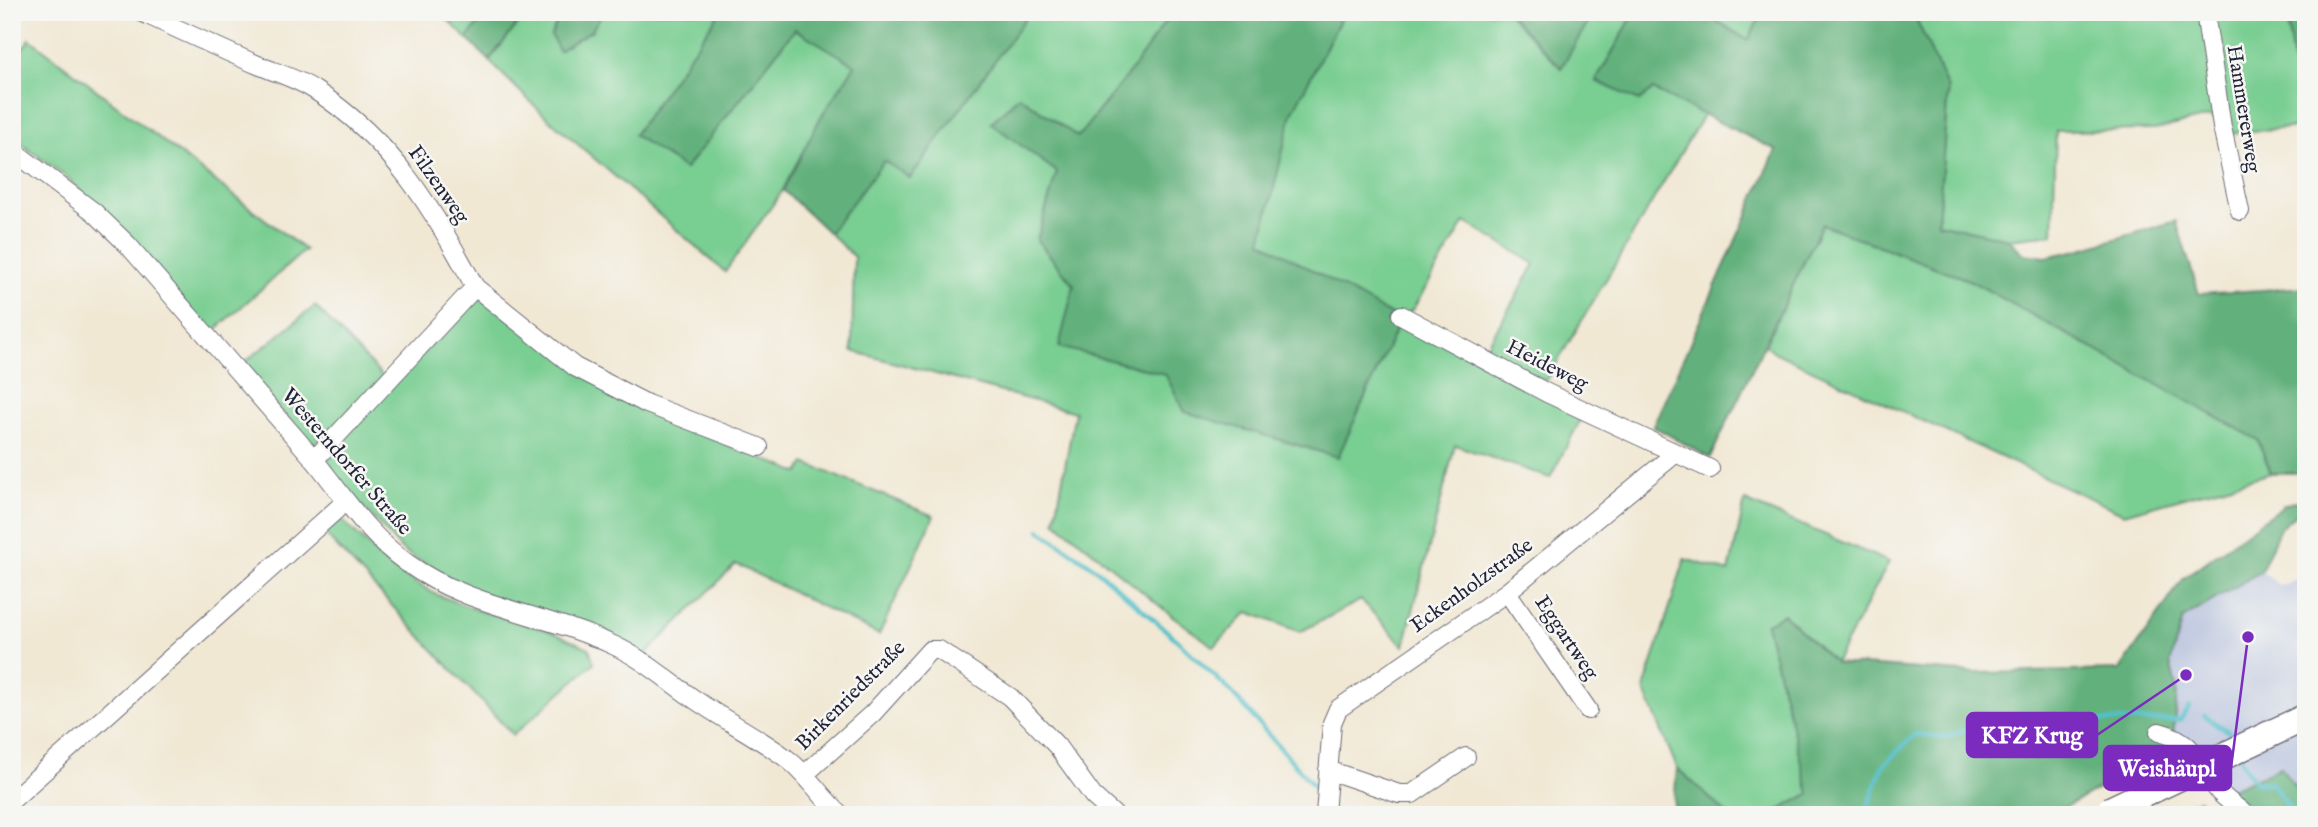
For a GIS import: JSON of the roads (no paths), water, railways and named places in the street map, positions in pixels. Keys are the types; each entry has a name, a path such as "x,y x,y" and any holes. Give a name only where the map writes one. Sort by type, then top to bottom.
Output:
{"main road":[{"path":"2110,810 2306,718"}],"street":[{"name":"Filzenweg","path":"141,12 314,89 346,113 396,161 419,191 442,225 475,287"},
{"name":"Hammererweg","path":"2205,12 2222,127 2240,212"},
{"name":"Westerndorfer Straße","path":"12,150 94,212 128,245 314,460 345,502 388,548 450,588 579,631 639,658 697,701 786,758 805,774 834,813"},
{"path":"314,460 475,287 575,367 647,404 759,447"},
{"name":"Heideweg","path":"1401,315 1547,393 1710,469"},
{"name":"Eckenholzstraße","path":"1325,815 1332,723 1338,709 1507,592 1676,453"},
{"path":"12,800 345,502"},
{"name":"Eggartweg","path":"1507,592 1588,710"},
{"name":"Birkenriedstraße","path":"805,774 873,713 930,650 939,650 1010,697 1057,746 1093,796 1114,815"},
{"path":"2159,732 2178,737 2188,745 2221,794 2246,815"},
{"path":"1328,770 1399,794 1412,793 1466,757"}],"waterway":[{"path":"1040,530 1095,568 1177,640 1231,692 1318,791"},
{"path":"1865,815 1882,767 1915,734 1946,737 1964,730 1994,733 2035,722 2180,720 2189,707"},
{"path":"2204,716 2228,731 2234,743"},
{"path":"2240,757 2257,783 2272,783 2294,815"}],"place":[{"name":"Weishäupl","path":"2248,637"},
{"name":"KFZ Krug","path":"2186,675"}]}
